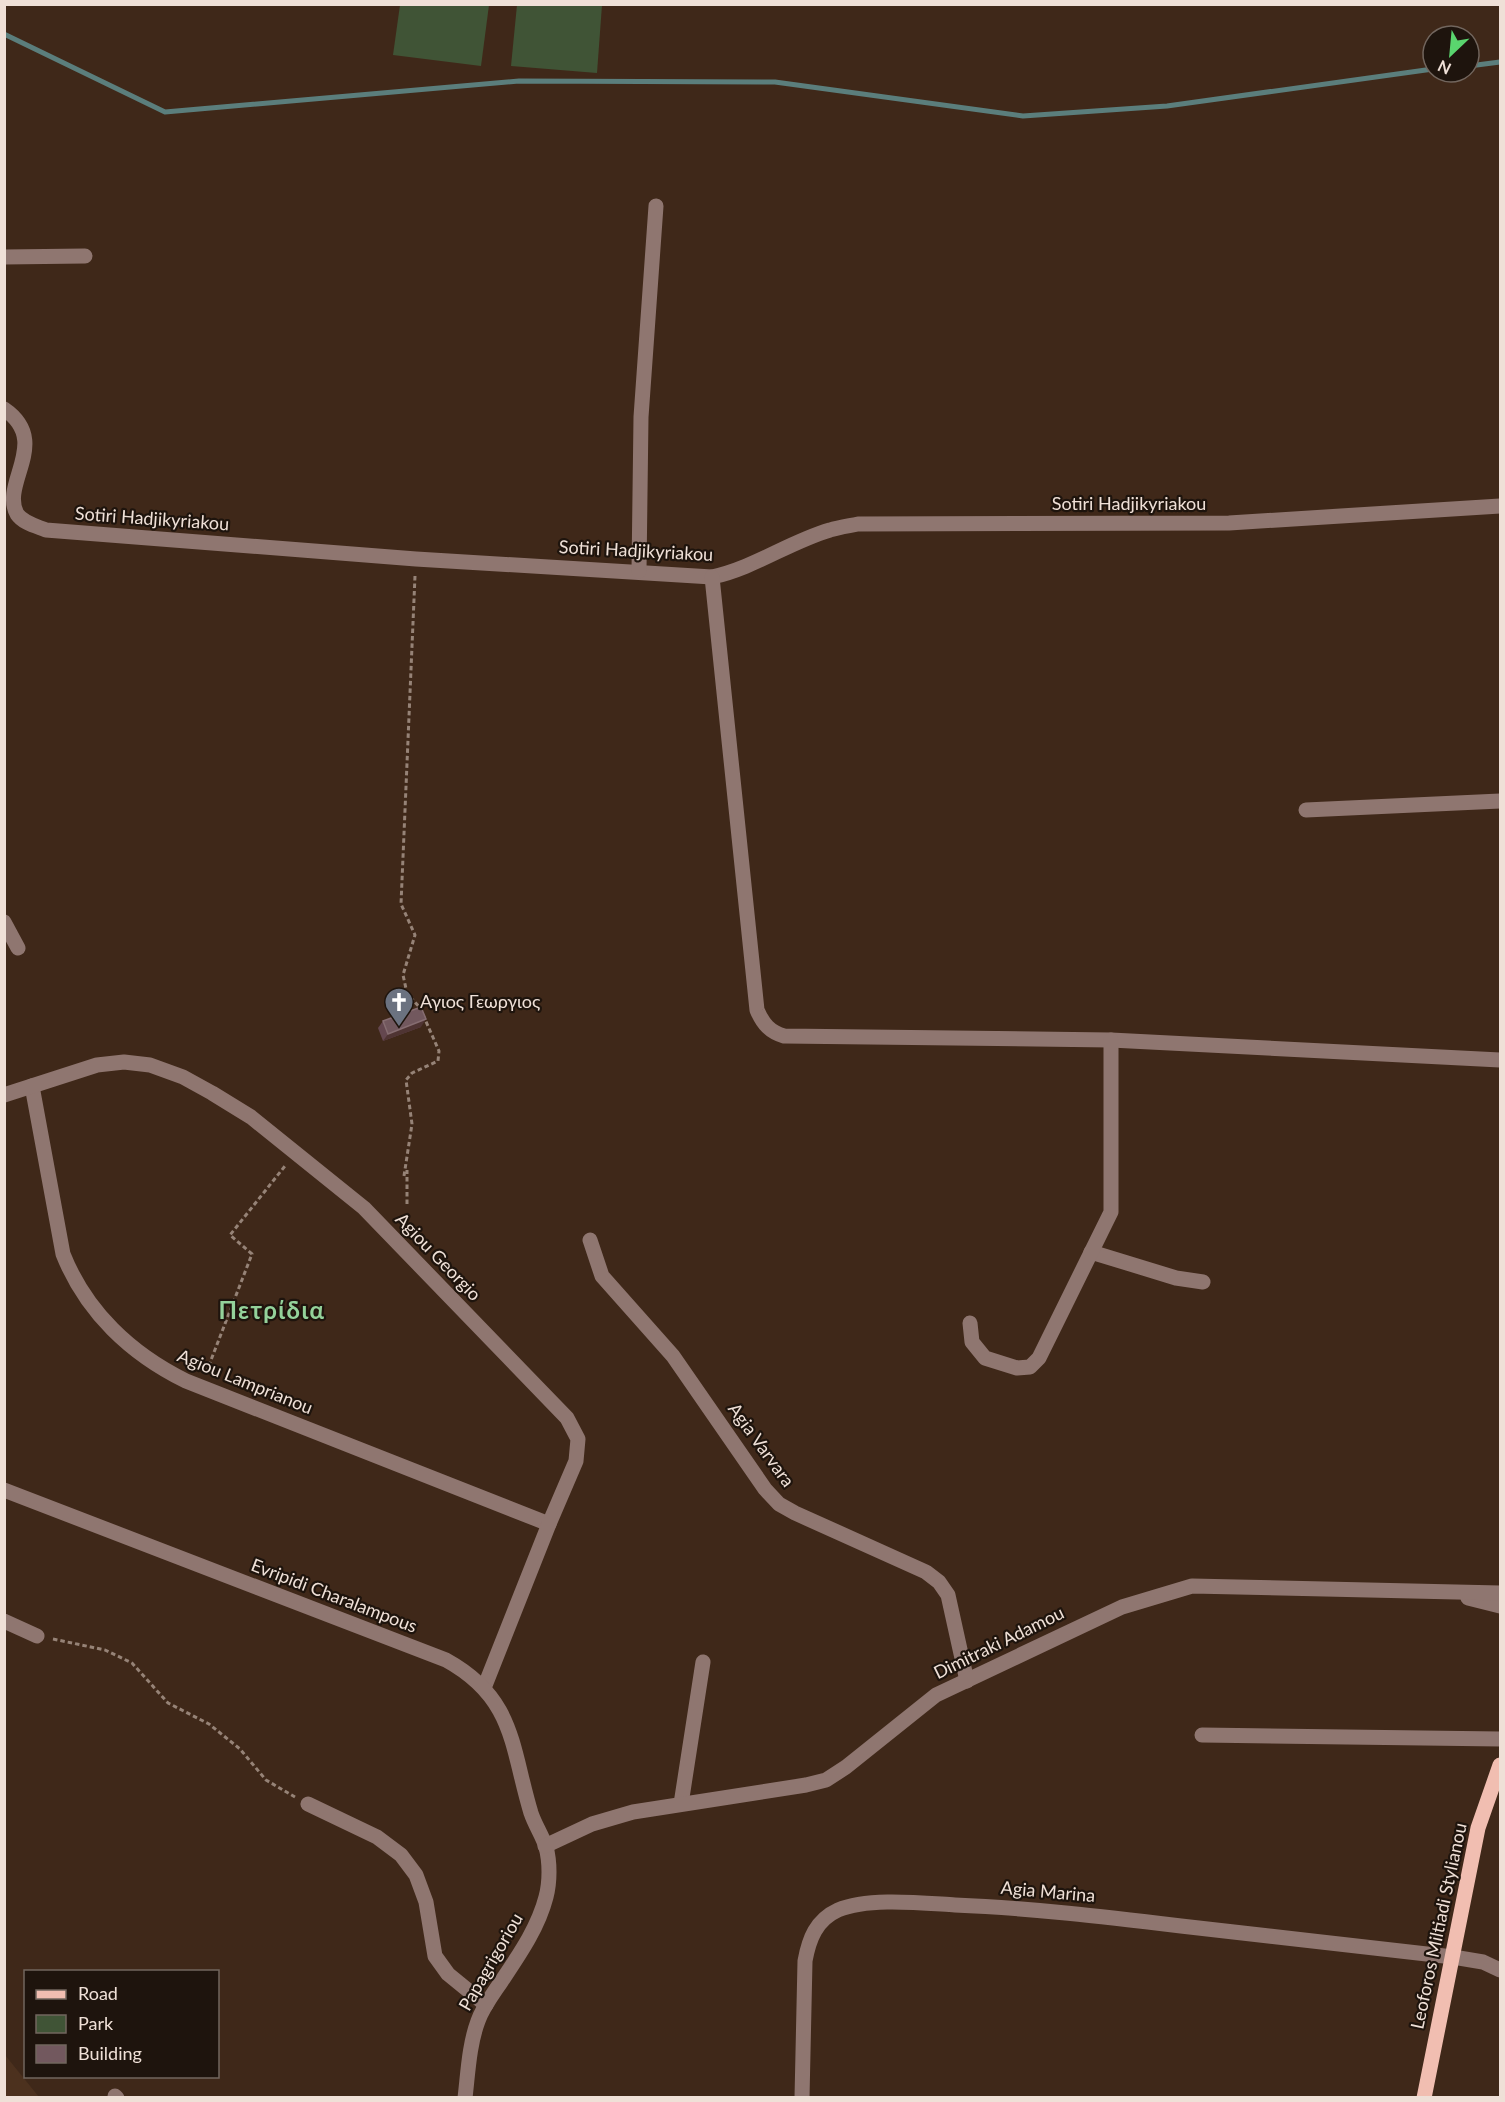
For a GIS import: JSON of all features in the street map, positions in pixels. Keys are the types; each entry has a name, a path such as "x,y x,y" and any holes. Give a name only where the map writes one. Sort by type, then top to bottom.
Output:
{"main road":[{"name":"Leoforos Miltiadi Stylianou","path":"1424,2097 1478,1828 1500,1765"}],"street":[{"path":"639,571 641,417 656,206"},
{"path":"4,257 85,256"},
{"name":"Sotiri Hadjikyriakou","path":"4,409 18,421 24,435 24,448 13,489 13,501 17,514 29,524 46,530 416,559 712,577 745,567 831,530 858,524 1229,523 1500,506"},
{"path":"712,577 757,1011 762,1021 776,1034 784,1036 1111,1040 1500,1060"},
{"path":"1306,810 1500,801"},
{"path":"4,922 18,948"},
{"path":"970,1323 972,1342 986,1358 1017,1368 1030,1367 1039,1358 1111,1212 1111,1040"},
{"name":"Agiou Georgio","path":"4,1095 97,1065 124,1062 150,1065 183,1077 222,1099 251,1117 364,1208 567,1418 578,1439 578,1450 572,1471 484,1688"},
{"name":"Agiou Lamprianou","path":"32,1086 63,1254 87,1300 105,1322 136,1351 162,1369 201,1387 549,1524"},
{"name":"Agia Varvara","path":"590,1240 602,1276 673,1356 765,1489 779,1504 926,1572 939,1582 948,1595 967,1681"},
{"path":"1091,1252 1176,1278 1203,1282"},
{"name":"Evripidi Charalampous","path":"4,1490 446,1660 463,1670 484,1688 511,1732 532,1817 545,1846"},
{"name":"Dimitraki Adamou","path":"545,1846 614,1816 826,1780 846,1767 936,1695 1122,1606 1192,1586 1500,1593"},
{"path":"1442,1592 1500,1606"},
{"path":"4,1620 37,1636"},
{"path":"681,1804 703,1662"},
{"path":"1202,1735 1500,1739"},
{"path":"308,1804 377,1837 401,1855 416,1875 426,1902 435,1956 448,1974 486,2005"},
{"name":"Papagrigoriou","path":"465,2097 473,2038 478,2021 522,1951 536,1925 546,1897 548,1864 545,1846"},
{"name":"Agia Marina","path":"802,2097 807,1948 811,1935 826,1917 858,1904 899,1902 1009,1907 1453,1957 1483,1962 1500,1970"}],"path":[{"path":"404,1176 412,1124 406,1080 412,1073 438,1061 439,1051 420,1007 407,993 403,975 415,935 401,904 416,559"},
{"path":"201,1387 252,1254 230,1235 295,1153"},
{"path":"406,1167 408,1176 406,1204"},
{"path":"37,1636 105,1650 132,1663 168,1703 209,1724 240,1749 266,1780 308,1804"}],"shaded area":[{"path":"5,2055 39,2097 5,2097"}],"green space":[{"path":"400,5 489,5 481,66 393,55"},
{"path":"517,5 602,5 597,73 511,66"}],"building":[{"path":"421,1007 426,1019 388,1034 383,1021"}],"waterway":[{"path":"4,34 165,112 519,81 775,82 1023,116 1167,106 1421,71"},
{"path":"1481,64 1500,62"}],"place":[{"name":"Αγιος Γεωργιος","path":"399,1028"}],"district":[{"name":"Πετρίδια","path":"272,1311"}]}
